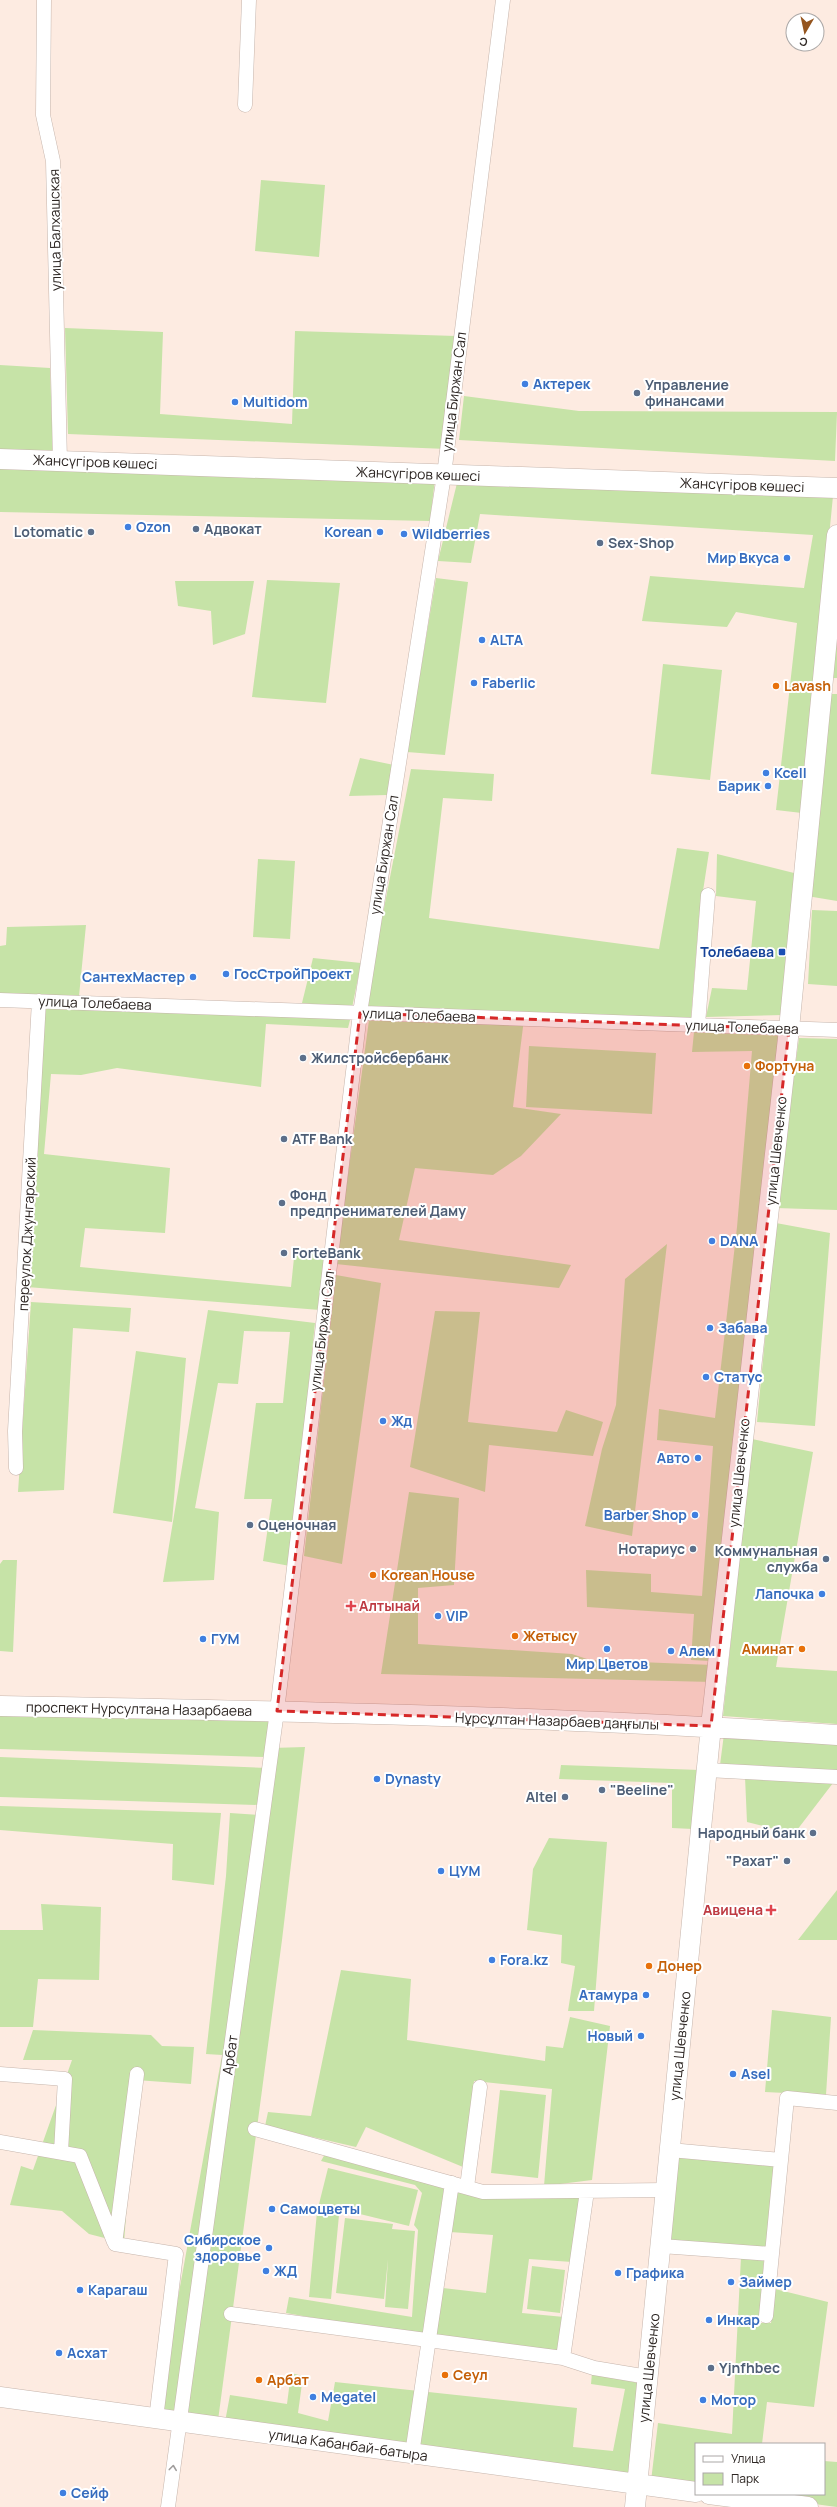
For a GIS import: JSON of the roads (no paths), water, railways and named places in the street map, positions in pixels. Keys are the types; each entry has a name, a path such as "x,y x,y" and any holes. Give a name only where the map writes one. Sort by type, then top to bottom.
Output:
{"main road":[{"name":"Жансүгіров көшесі","path":"0,460 837,488"},
{"name":"улица Шевченко","path":"635,2507 711,1726 789,1028 837,534"},
{"name":"проспект Нурсултана Назарбаева","path":"0,1706 277,1711"},
{"name":"Нұрсұлтан Назарбаев даңғылы","path":"277,1711 711,1726 837,1734"},
{"name":"улица Кабанбай-батыра","path":"0,2397 179,2423 695,2492"},
{"path":"717,2495 808,2507"}],"street":[{"name":"улица Балхашская","path":"44,0 43,115 54,161 60,461"},
{"path":"245,105 249,0"},
{"name":"улица Биржан Сал","path":"277,1711 360,1013 444,475 503,0"},
{"path":"698,1025 708,895"},
{"name":"улица Толебаева","path":"0,1000 837,1030"},
{"name":"переулок Джунгарский","path":"16,1468 15,1431 39,1001"},
{"name":"Арбат","path":"179,2423 277,1711"},
{"path":"707,1770 837,1777"},
{"path":"0,2074 65,2079 61,2152"},
{"path":"115,2244 137,2074"},
{"path":"466,2187 480,2086"},
{"path":"766,2316 787,2098 837,2103"},
{"path":"255,2129 483,2192 666,2190"},
{"path":"0,2142 80,2156 115,2244"},
{"path":"670,2150 781,2160"},
{"path":"412,2454 452,2183"},
{"path":"563,2358 587,2191"},
{"path":"115,2244 176,2254 156,2419"},
{"path":"661,2246 772,2254"},
{"path":"231,2314 429,2342 563,2358 594,2368 648,2377"},
{"path":"168,2507 179,2423"}],"place":[{"name":"Актерек","path":"525,384"},
{"name":"Управление финансами","path":"637,393"},
{"name":"Multidom","path":"235,402"},
{"name":"Ozon","path":"128,527"},
{"name":"Адвокат","path":"196,529"},
{"name":"Lotomatic","path":"91,532"},
{"name":"Korean","path":"380,532"},
{"name":"Wildberries","path":"404,534"},
{"name":"Sex-Shop","path":"600,543"},
{"name":"Мир Вкуса","path":"787,558"},
{"name":"ALTA","path":"482,640"},
{"name":"Faberlic","path":"474,683"},
{"name":"Lavash","path":"776,686"},
{"name":"Kcell","path":"766,773"},
{"name":"Барик","path":"768,786"},
{"name":"Толебаева","path":"782,952"},
{"name":"ГосСтройПроект","path":"226,974"},
{"name":"СантехМастер","path":"193,977"},
{"name":"Жилстройсбербанк","path":"303,1058"},
{"name":"Фортуна","path":"747,1066"},
{"name":"ATF Bank","path":"284,1139"},
{"name":"Фонд предпренимателей Даму","path":"282,1203"},
{"name":"DANA","path":"712,1241"},
{"name":"ForteBank","path":"284,1253"},
{"name":"Забава","path":"710,1328"},
{"name":"Статус","path":"706,1377"},
{"name":"Жд","path":"383,1421"},
{"name":"Авто","path":"698,1458"},
{"name":"Barber Shop","path":"695,1515"},
{"name":"Оценочная","path":"250,1525"},
{"name":"Нотариус","path":"693,1549"},
{"name":"Коммунальная служба","path":"826,1559"},
{"name":"Korean House","path":"373,1575"},
{"name":"Лапочка","path":"822,1594"},
{"name":"Алтынай","path":"351,1606"},
{"name":"VIP","path":"438,1616"},
{"name":"Жетысу","path":"515,1636"},
{"name":"ГУМ","path":"203,1639"},
{"name":"Мир Цветов","path":"607,1649"},
{"name":"Аминат","path":"802,1649"},
{"name":"Алем","path":"671,1651"},
{"name":"Dynasty","path":"377,1779"},
{"name":"\"Beeline\"","path":"602,1790"},
{"name":"Altel","path":"565,1797"},
{"name":"Народный банк","path":"813,1833"},
{"name":"\"Рахат\"","path":"787,1861"},
{"name":"ЦУМ","path":"441,1871"},
{"name":"Авицена","path":"771,1910"},
{"name":"Fora.kz","path":"492,1960"},
{"name":"Донер","path":"649,1966"},
{"name":"Атамура","path":"646,1995"},
{"name":"Новый","path":"641,2036"},
{"name":"Asel","path":"733,2074"},
{"name":"Самоцветы","path":"272,2209"},
{"name":"Сибирское здоровье","path":"269,2248"},
{"name":"ЖД","path":"266,2271"},
{"name":"Графика","path":"618,2273"},
{"name":"Займер","path":"731,2282"},
{"name":"Карагаш","path":"80,2290"},
{"name":"Инкар","path":"709,2320"},
{"name":"Асхат","path":"59,2353"},
{"name":"Yjnfhbec","path":"711,2368"},
{"name":"Сеул","path":"445,2375"},
{"name":"Арбат","path":"259,2380"},
{"name":"Megatel","path":"313,2397"},
{"name":"Мотор","path":"703,2400"},
{"name":"Сейф","path":"63,2493"}]}
